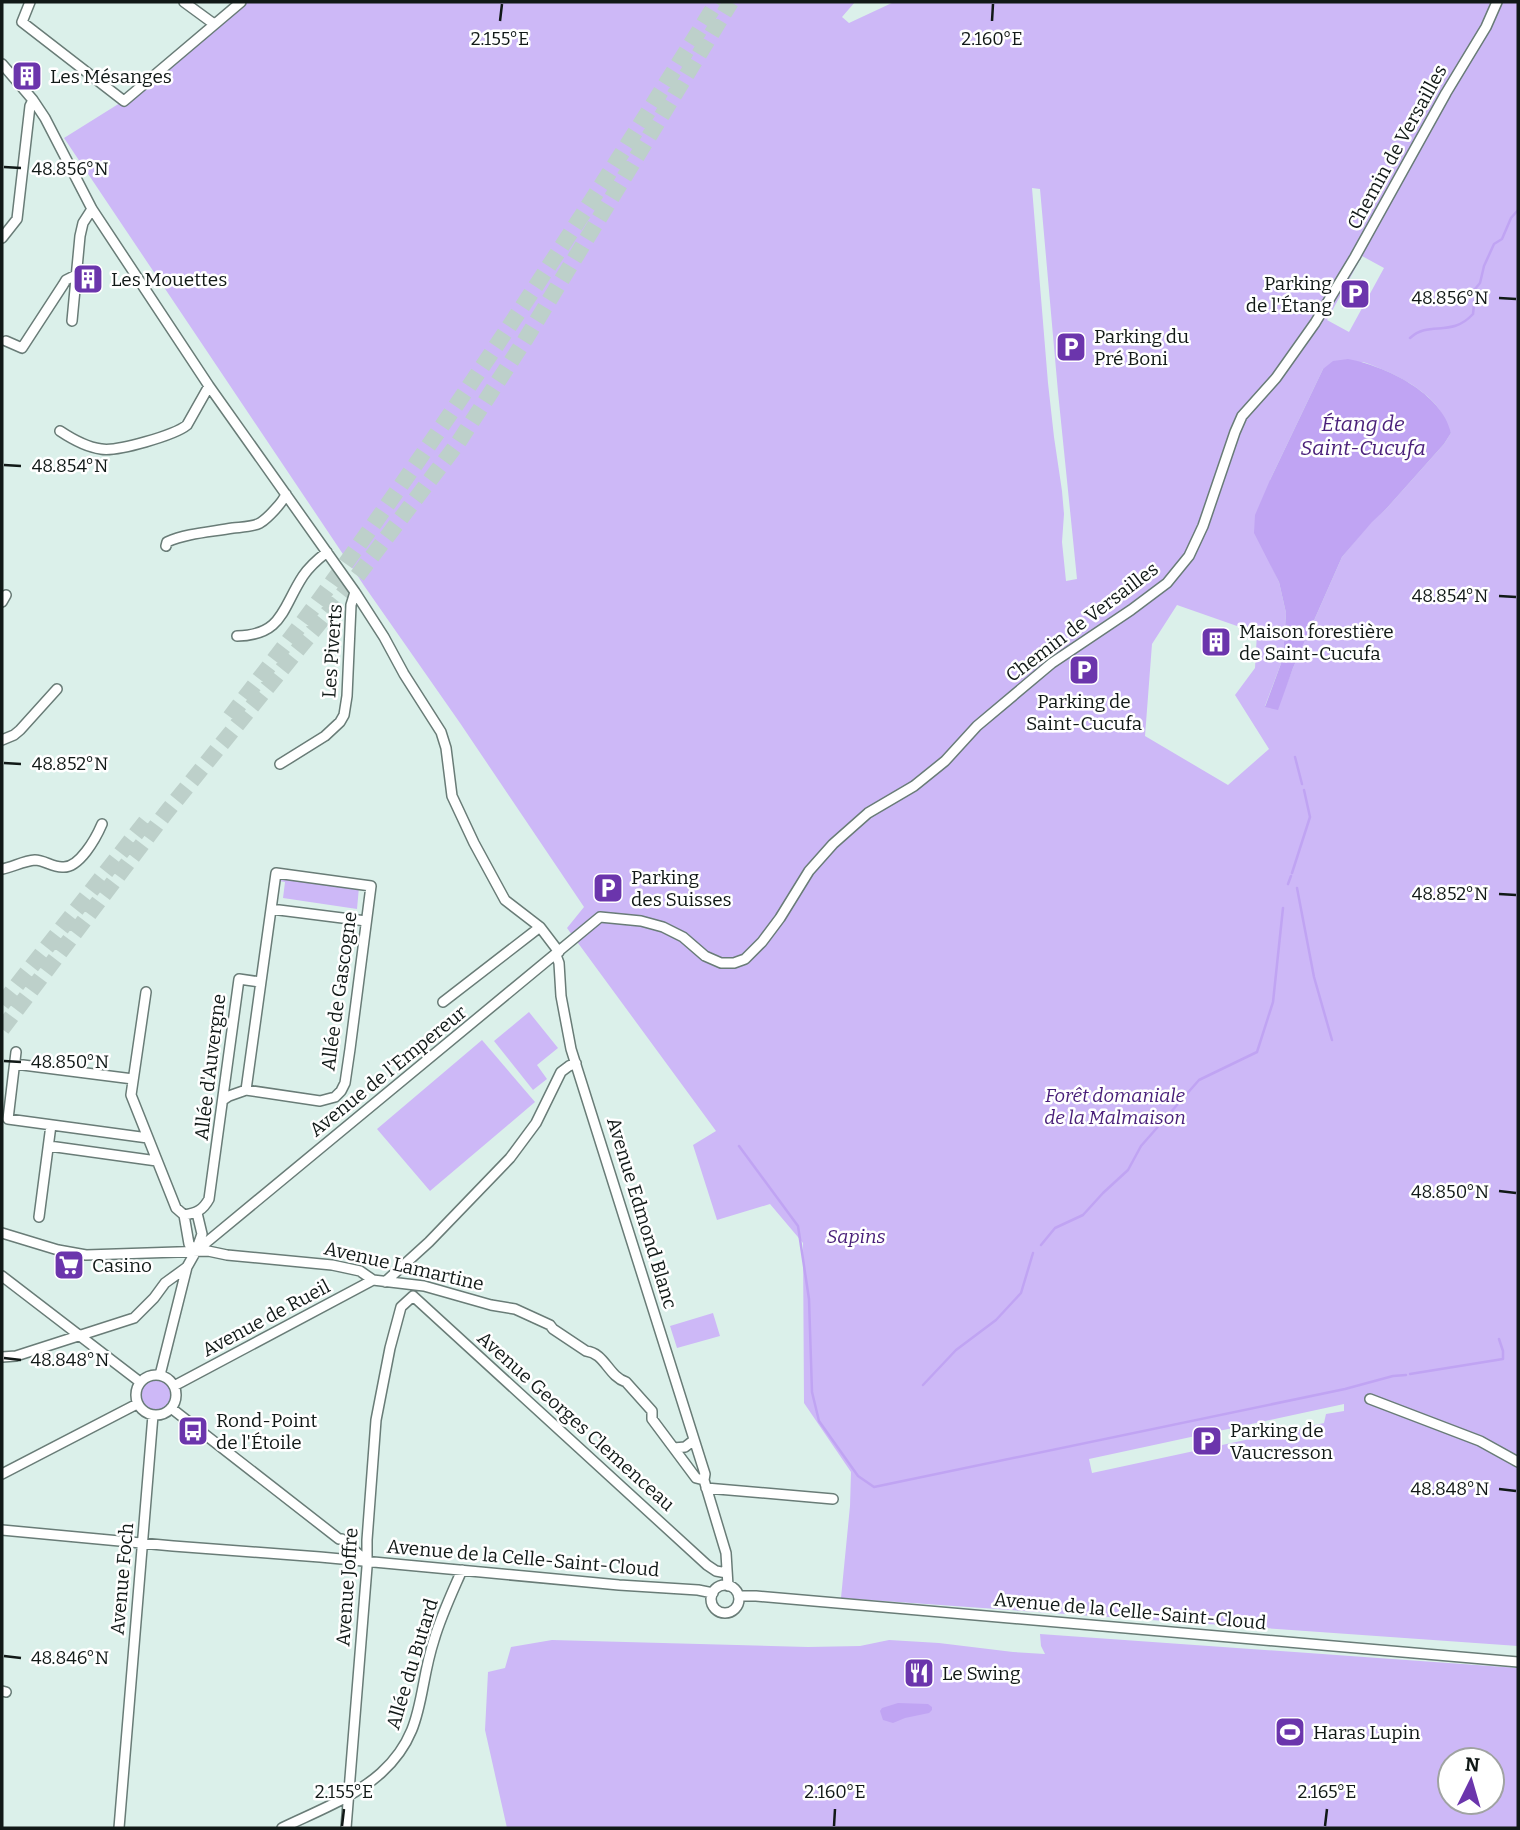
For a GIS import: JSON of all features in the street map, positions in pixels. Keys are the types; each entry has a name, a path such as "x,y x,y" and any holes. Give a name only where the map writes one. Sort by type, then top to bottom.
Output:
{"street":[{"path":"30,2 22,22 124,102 241,2"},
{"path":"184,2 214,24"},
{"name":"Chemin de Versailles","path":"600,917 641,921 663,927 683,937 705,956 722,963 734,964 745,959 762,942 809,871 833,844 868,813 914,786 946,761 977,726 1052,663 1167,583 1189,556 1203,526 1242,416 1276,378 1356,257 1440,104 1486,27 1497,2"},
{"path":"2,64 45,118 92,209 209,386 355,592 441,732 446,748 452,796 505,900 540,927 557,953"},
{"path":"2,238 17,219 30,106 33,100"},
{"path":"72,321 80,236 83,223 92,209"},
{"path":"6,341 22,348 66,280 76,275"},
{"path":"60,431 90,447 106,450 166,435 187,425 209,386"},
{"path":"166,546 167,542 191,535 256,524 282,502 286,494"},
{"path":"237,636 271,628 283,613 303,576 327,552"},
{"name":"Les Piverts","path":"280,764 325,736 344,715 351,605 355,592"},
{"path":"2,740 20,730 57,690"},
{"path":"2,869 35,860 70,867 82,857 102,824"},
{"name":"Allée de Gascogne","path":"246,1090 320,1101 335,1097 341,1091 345,1083 371,886 276,873 271,909"},
{"path":"223,1100 246,1090 271,909 366,921"},
{"name":"Avenue de l'Empereur","path":"196,1251 600,917"},
{"path":"443,1002 540,927"},
{"name":"Avenue Edmond Blanc","path":"557,953 559,982 576,1063 705,1474 705,1484 726,1553 728,1586"},
{"name":"Allée d'Auvergne","path":"197,1213 209,1199 239,979 260,982"},
{"path":"146,992 131,1095 176,1208 184,1215 189,1244 196,1251"},
{"path":"16,1052 8,1119 148,1138"},
{"path":"386,1282 510,1158 536,1123 561,1072 576,1063"},
{"path":"15,1064 133,1079"},
{"path":"39,1217 51,1125"},
{"path":"48,1146 157,1161"},
{"path":"165,1212 176,1208"},
{"path":"160,1375 187,1267 202,1234 197,1213 184,1215"},
{"name":"Avenue Lamartine","path":"2,1233 58,1250 86,1255 196,1251 332,1265 360,1271 373,1280 424,1286 515,1309 550,1325 607,1363 609,1369 626,1382 652,1411 652,1419 696,1478 705,1484"},
{"path":"2,1357 16,1356 134,1318 165,1283 187,1267"},
{"path":"2,1276 140,1382"},
{"name":"Avenue de Rueil","path":"174,1386 373,1280"},
{"path":"413,1296 414,1286"},
{"name":"Avenue Joffre","path":"346,1828 376,1420 401,1307 413,1296"},
{"name":"Avenue Georges Clemenceau","path":"413,1296 707,1565 716,1571 727,1573"},
{"path":"151,1375 160,1375 174,1386 175,1400 171,1408 163,1414 153,1415 146,1413 137,1404 135,1395 140,1382 151,1375"},
{"path":"1370,1399 1480,1441 1518,1462"},
{"path":"2,1474 137,1404"},
{"name":"Avenue de la Celle-Saint-Cloud","path":"171,1408 339,1539 353,1547 366,1561 713,1593"},
{"name":"Avenue Foch","path":"118,1828 153,1415"},
{"path":"673,1446 685,1447 694,1440"},
{"path":"705,1484 833,1499"},
{"path":"2,1530 366,1561"},
{"path":"339,1539 339,1559"},
{"name":"Allée du Butard","path":"282,1828 349,1796 379,1774 404,1747 417,1718 433,1641 462,1570"},
{"path":"722,1586 728,1586 737,1591 739,1602 733,1611 722,1613 713,1605 713,1593 722,1586"},
{"name":"Avenue de la Celle-Saint-Cloud","path":"739,1596 1518,1662"}],"green space":[{"name":"Forêt domaniale de la Malmaison","path":"247,2 855,2 842,17 849,23 894,2 1518,2 1518,1646 841,1598 851,1472 804,1403 803,1243 770,1204 717,1220 693,1145 716,1131 567,928 584,907 365,587 64,138 120,103","holes":["1032,188 1040,189 1077,579 1066,581 1062,542 1062,491 1048,383","1362,256 1384,268 1349,332 1327,320","1363,362 1392,374 1428,397 1440,410 1451,433 1342,557 1277,709 1265,706 1283,658 1286,613 1279,582 1271,565 1270,480 1323,369","1177,605 1257,633 1255,668 1235,695 1269,749 1228,785 1145,736 1152,644","1344,1404 1344,1411 1326,1414 1324,1423 1092,1473 1089,1459"]},
{"path":"282,877 359,887 357,909 283,898 285,882 279,881"},
{"path":"529,1012 558,1048 537,1065 547,1079 533,1090 494,1041"},
{"path":"482,1040 535,1102 430,1191 377,1129"},
{"path":"713,1313 720,1336 677,1348 670,1326"},
{"path":"156,1379 167,1384 172,1395 167,1406 156,1411 145,1406 140,1395 145,1384"},
{"path":"1040,1634 1518,1668 1518,1828 507,1828 485,1730 488,1672 505,1668 511,1647 552,1640 808,1647 860,1646 889,1640 1045,1654"}],"water":[{"name":"Étang de Saint-Cucufa","path":"1348,359 1395,375 1424,394 1446,419 1451,433 1342,557 1293,668 1278,710 1265,707 1283,658 1286,613 1279,582 1254,533 1255,515 1323,369 1333,361"},
{"path":"898,1703 928,1704 932,1710 893,1723 883,1720 880,1711 882,1708"}],"waterway":[{"path":"1410,338 1425,330 1457,325 1473,314 1474,305 1480,298 1475,289 1480,283 1484,266 1494,244 1502,239 1511,218 1518,210"},
{"path":"1295,757 1302,784"},
{"path":"1292,873 1310,817 1304,790"},
{"path":"1288,884 1291,876"},
{"path":"1297,888 1314,977 1332,1040"},
{"path":"1041,1245 1055,1228 1083,1215 1128,1170 1141,1146 1199,1080 1257,1052 1273,1002 1283,908"},
{"path":"739,1146 798,1226 809,1299 812,1392 819,1421 858,1476 874,1487 1406,1375"},
{"path":"923,1385 956,1350 996,1320 1021,1293 1033,1253"},
{"path":"1410,1374 1503,1359 1499,1339"}],"tunnel":[{"path":"230,717 320,598 433,439 578,222 717,2"},
{"path":"2,1029 165,814 355,579 458,443 525,340 731,2"},
{"path":"2,1004 150,816"}],"place":[{"name":"Les Mésanges","path":"27,76"},
{"name":"Les Mouettes","path":"88,279"},
{"name":"Parking de l'Étang","path":"1355,294"},
{"name":"Parking du Pré Boni","path":"1071,347"},
{"name":"Maison forestière de Saint-Cucufa","path":"1216,642"},
{"name":"Parking de Saint-Cucufa","path":"1084,670"},
{"name":"Parking des Suisses","path":"608,888"},
{"name":"Casino","path":"69,1265"},
{"name":"Rond-Point de l'Étoile","path":"193,1431"},
{"name":"Parking de Vaucresson","path":"1207,1441"},
{"name":"Le Swing","path":"919,1673"},
{"name":"Haras Lupin","path":"1290,1732"}],"park label":[{"name":"Sapins","path":"856,1236"}]}
